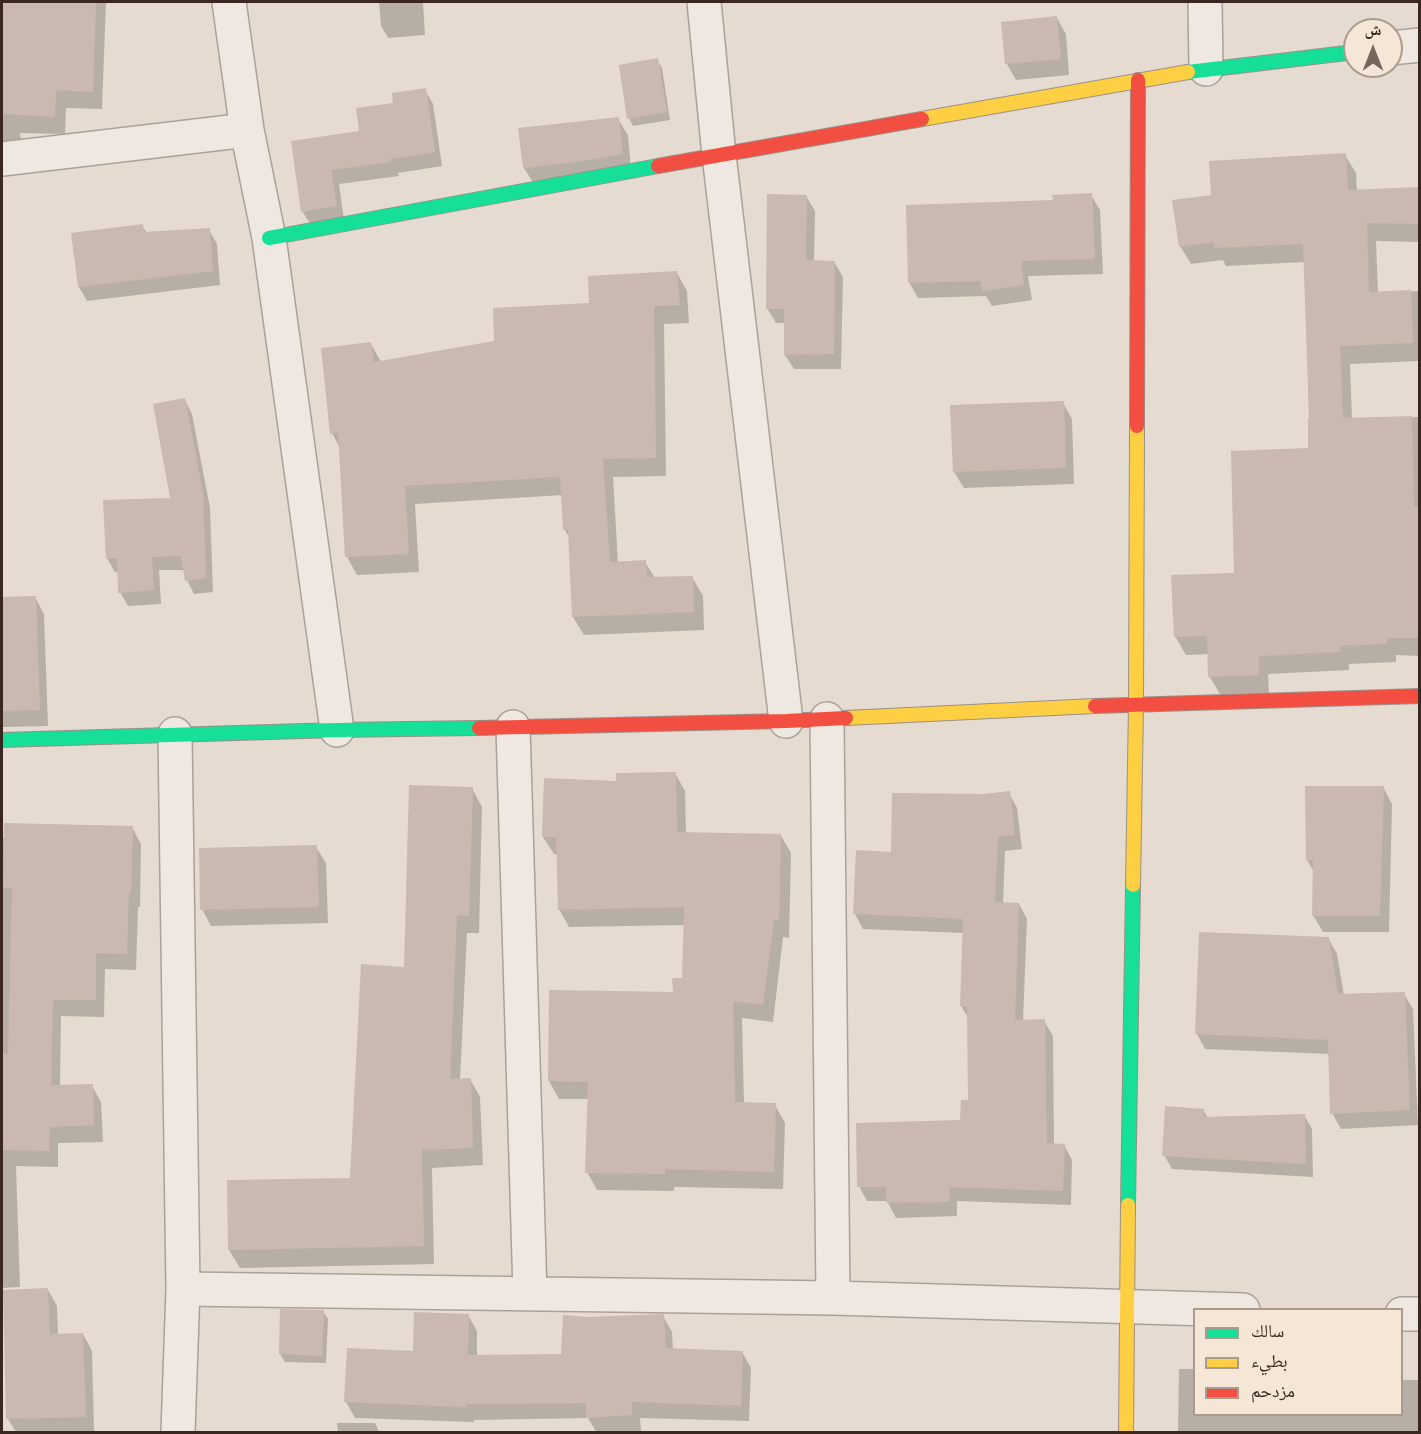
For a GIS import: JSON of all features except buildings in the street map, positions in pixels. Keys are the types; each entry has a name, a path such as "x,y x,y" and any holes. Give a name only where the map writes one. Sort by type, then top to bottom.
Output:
{"street":[{"path":"229,2 247,130 269,238 337,730"},
{"path":"704,2 719,155 786,721"},
{"path":"1205,2 1206,69"},
{"path":"1403,47 1419,45"},
{"path":"269,238 1138,80 1206,69 1343,53"},
{"path":"1126,1432 1136,704 1138,80"},
{"path":"2,159 247,130"},
{"path":"2,740 337,730 786,721 1136,704 1419,696"},
{"path":"827,719 833,1298"},
{"path":"513,727 530,1293"},
{"path":"175,734 183,1289 178,1432"},
{"path":"183,1289 833,1298 1193,1308"},
{"path":"1403,1314 1419,1314"}],"traffic: fast":[{"path":"1188,72 1343,53"},
{"path":"269,238 658,166"},
{"path":"2,740 479,728"},
{"path":"1128,1205 1133,885"}],"traffic: slow":[{"path":"922,119 1188,72"},
{"path":"1133,885 1137,426"},
{"path":"846,718 1095,706"},
{"path":"1126,1432 1128,1205"}],"traffic: jam":[{"path":"1137,426 1138,80"},
{"path":"658,166 922,119"},
{"path":"1095,706 1420,696"},
{"path":"479,728 846,718"}]}
